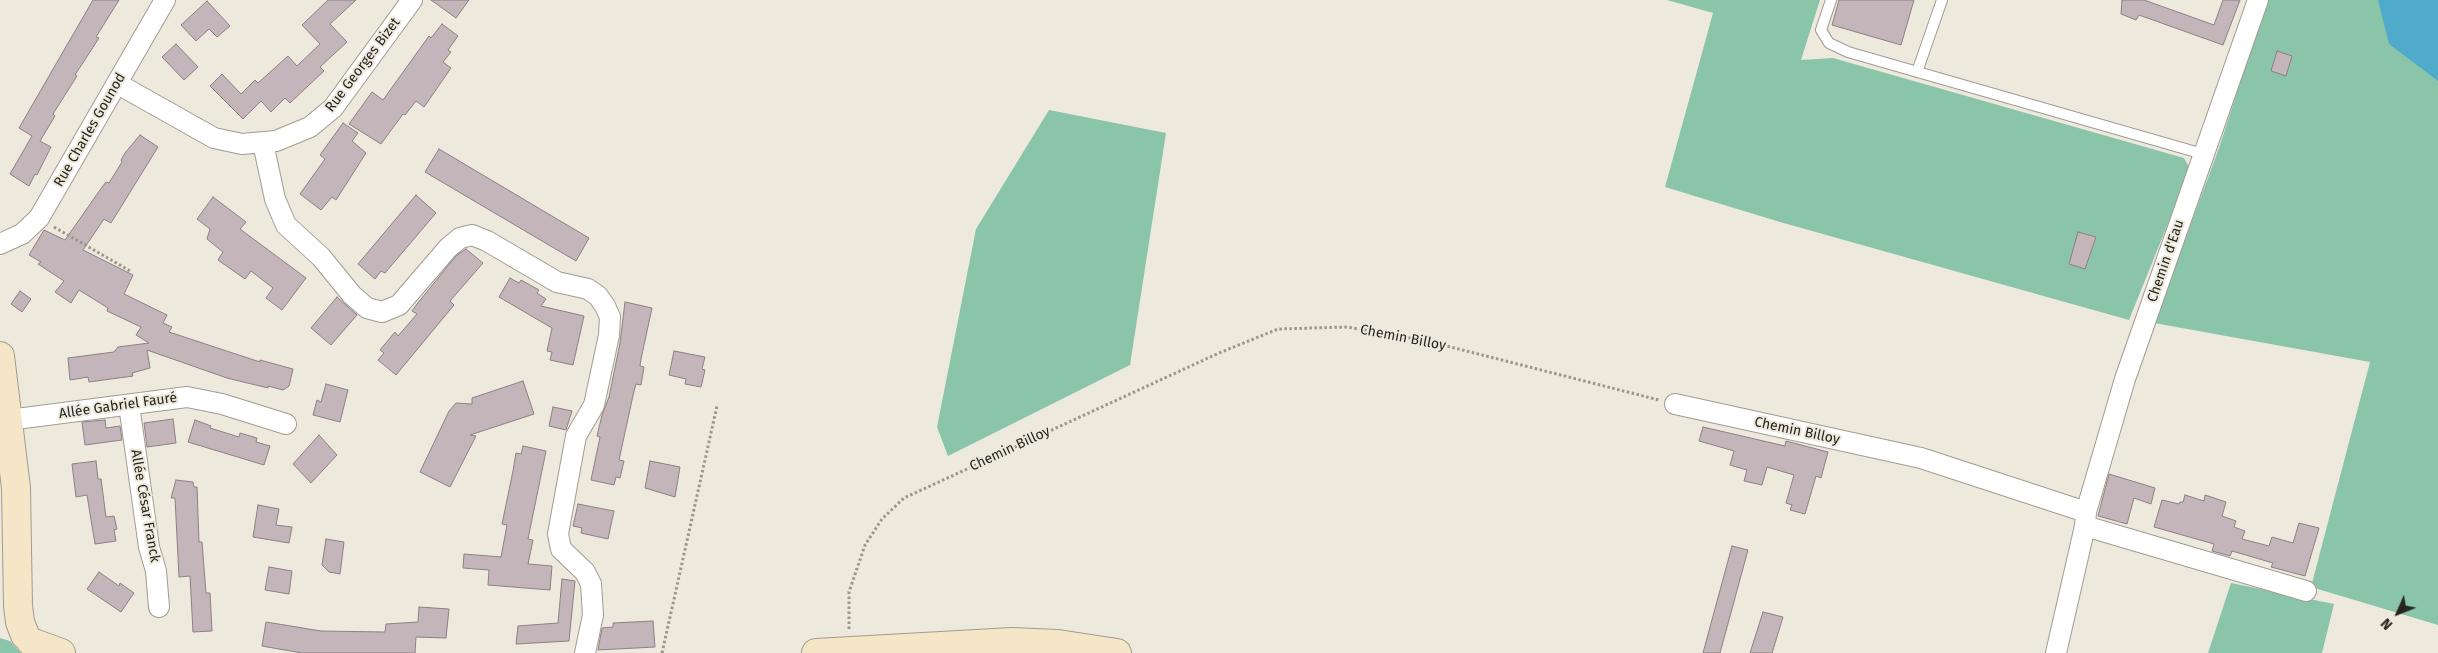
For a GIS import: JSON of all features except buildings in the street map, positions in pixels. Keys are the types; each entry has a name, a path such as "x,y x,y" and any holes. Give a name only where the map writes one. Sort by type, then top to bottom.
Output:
{"main road":[{"path":"0,356 4,420 18,504 19,617 30,643"},
{"path":"0,605 8,584 17,549"},
{"path":"0,624 14,627 30,643 61,653"},
{"path":"816,653 1012,642 1058,644 1117,653"}],"street":[{"name":"Rue Charles Gounod","path":"0,244 22,234 38,218 118,84 165,0"},
{"name":"Rue Georges Bizet","path":"118,84 214,138 242,144 263,143 296,134 327,113 337,103 412,0"},
{"name":"Chemin d'Eau","path":"2056,653 2086,519 2125,379 2258,0"},
{"path":"263,143 275,199 284,221 290,230 329,266 360,302 372,310 386,311 403,302 452,244 464,236 472,235 487,241 557,282 588,289 598,296 606,306 610,317 609,335 594,405 576,436 558,534 561,549 585,572 591,584 593,610 585,653"},
{"name":"Allée Gabriel Fauré","path":"4,420 179,398 194,398 286,424"},
{"name":"Chemin Billoy","path":"1675,404 1921,458 2086,519"},
{"name":"Allée César Franck","path":"129,405 150,547 156,570 160,607"},
{"path":"2086,519 2306,591"}],"lane":[{"path":"1831,0 1821,30 1829,43 1848,52 2203,154"},
{"path":"1917,72 1942,0"}],"path":[{"path":"38,218 132,272"},
{"name":"Chemin Billoy","path":"848,652 849,592 865,545 882,519 904,498 1220,352 1278,329 1347,328 1427,341 1675,404"},
{"path":"662,653 717,406"}],"green space":[{"path":"1667,0 1820,0 1801,60 1833,58 2184,158 2190,169 2129,320 1780,222 1665,187 1713,13"},
{"path":"2269,0 2438,0 2438,625 2311,587 2370,362 2154,323 2219,148 2264,9"},
{"path":"1049,110 1166,133 1130,365 948,456 937,427 976,229"},
{"path":"2231,583 2334,604 2322,653 2208,653"},
{"path":"0,638 10,641 21,653 0,653"}],"water":[{"path":"2378,0 2438,0 2438,81 2389,44"}]}
